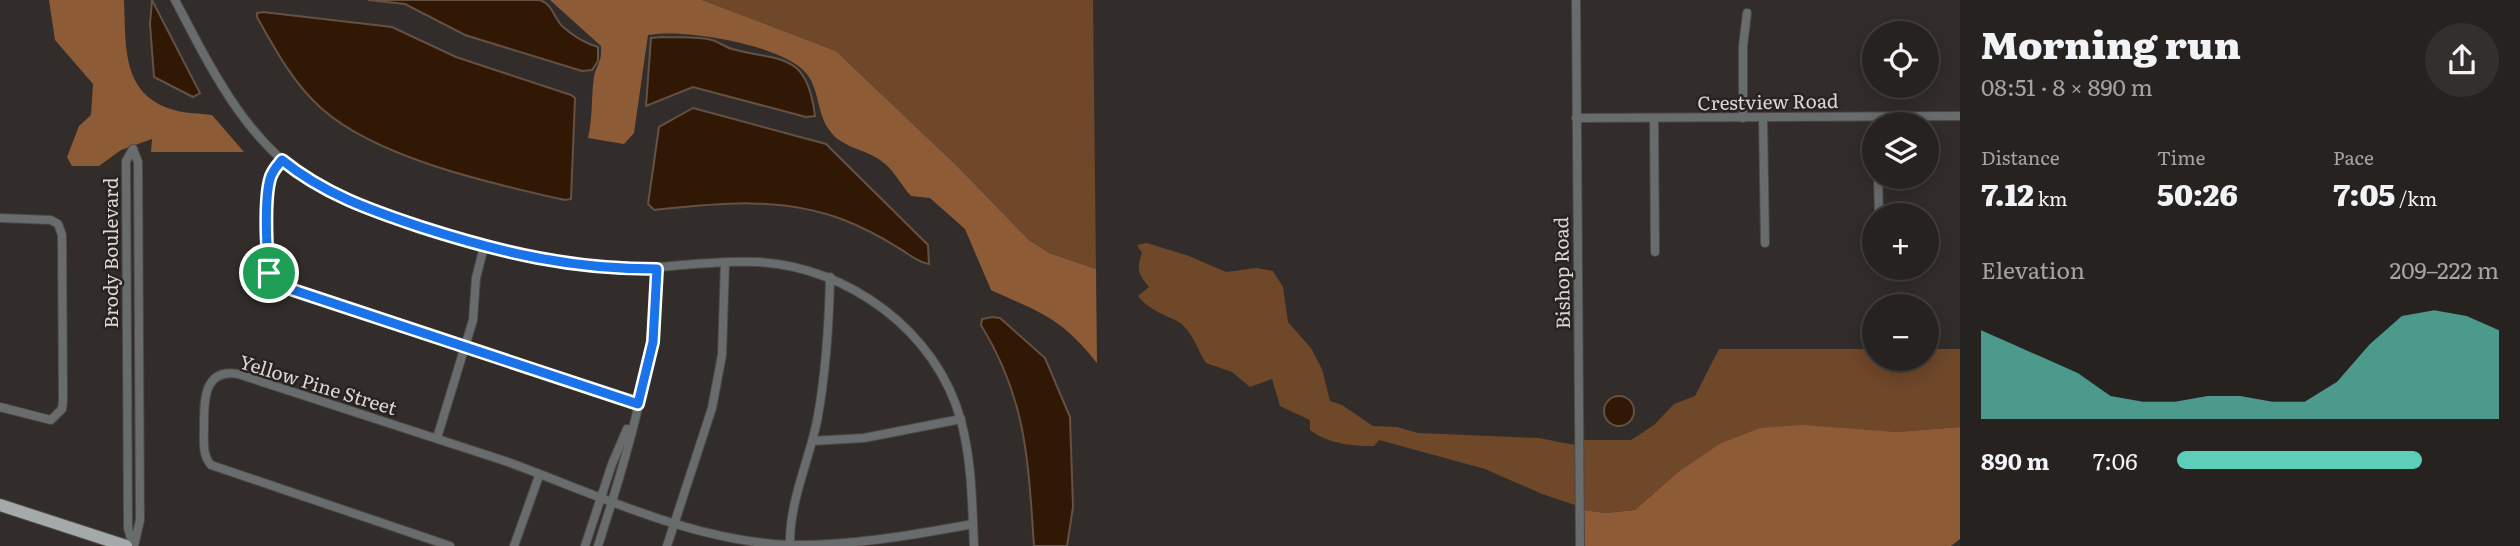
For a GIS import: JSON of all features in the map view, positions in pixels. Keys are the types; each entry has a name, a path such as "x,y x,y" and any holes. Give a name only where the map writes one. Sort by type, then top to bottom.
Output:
{"main road":[{"path":"0,505 126,546"}],"street":[{"path":"174,0 234,107 282,160 310,182 351,203 484,247 576,266 657,269 770,262 830,277 880,305 906,328 943,378 961,419 968,451 974,546"},
{"name":"Bishop Road","path":"1576,0 1580,546"},
{"path":"1743,118 1743,46 1747,13"},
{"name":"Crestview Road","path":"1939,117 1960,116"},
{"name":"Crestview Road","path":"1576,118 1862,120"},
{"path":"1763,118 1765,243"},
{"path":"1654,119 1655,252"},
{"name":"Brody Boulevard","path":"133,149 138,162 140,520 134,546 128,528 126,174 126,161 133,149"},
{"path":"282,160 272,174 268,193 268,269 275,284 638,404"},
{"path":"0,218 51,220 58,224 62,235 63,401 62,409 51,420 0,407"},
{"path":"437,438 473,320 476,278 484,247"},
{"path":"667,546 704,440 717,386 723,335 724,263"},
{"path":"598,546 653,342 657,269"},
{"path":"790,546 793,507 813,441 826,360 830,277"},
{"name":"Yellow Pine Street","path":"450,546 211,465 204,452 204,396 211,375 238,374 437,438 612,501 729,537 790,546 879,540 973,524"},
{"path":"584,546 600,497 638,404"},
{"path":"813,441 864,438 961,419"},
{"path":"513,546 539,476"}],"shaded area":[{"path":"49,0 124,0 130,67 135,81 144,93 157,103 174,110 212,115 244,152 151,152 152,139 121,150 99,166 72,166 67,157 79,126 91,115 93,84 55,40"},
{"path":"152,0 200,93 193,97 154,77 150,24"},
{"path":"368,0 540,0 548,5 566,30 598,47 598,61 592,70 582,71 465,35 405,4"},
{"path":"550,0 702,0 836,51 958,167 1029,240 1049,253 1096,269 1097,363 1072,336 1050,318 991,290 965,229 930,198 911,196 880,160 835,136 822,116 810,78 793,62 776,54 707,37 664,33 648,35 634,133 624,144 588,138 594,77 600,60 601,46"},
{"path":"702,0 1093,0 1096,269 1049,253 1029,240 958,167 836,51"},
{"path":"257,13 392,27 456,57 571,95 575,98 571,199 565,200 504,186 437,167 403,155 344,126 321,108 293,77 257,17"},
{"path":"651,38 706,39 732,49 789,63 806,80 815,116 806,117 693,87 646,106"},
{"path":"693,108 826,144 928,245 929,264 851,223 797,207 750,203 654,210 648,204 659,127"},
{"path":"1147,243 1189,256 1226,272 1256,268 1273,271 1283,287 1288,322 1311,348 1322,369 1330,401 1342,405 1373,426 1397,427 1418,433 1539,438 1575,445 1575,505 1485,469 1379,440 1374,446 1357,445 1340,443 1317,435 1310,430 1310,420 1280,406 1272,379 1250,387 1232,372 1206,363 1185,327 1141,300 1138,296 1149,287 1139,271 1142,253 1137,245"},
{"path":"1000,318 1045,358 1070,417 1073,507 1067,546 1034,546 1027,458 1016,405 1008,379 981,325 982,319"},
{"path":"1719,349 1862,349 1862,371 1939,371 1939,349 1960,349 1960,427 1897,432 1856,430 1719,444 1678,472 1635,510 1605,513 1584,510 1584,440 1631,440 1654,425 1674,404 1695,396"},
{"path":"1619,396 1630,400 1634,411 1630,422 1619,426 1608,422 1604,411 1608,400"},
{"path":"1802,425 1897,432 1960,427 1960,539 1951,546 1584,546 1584,510 1605,513 1635,510 1678,472 1719,444 1760,428"}],"route":[{"path":"282,160 310,182 351,203 484,247 522,257 576,266 657,269 653,342 638,404 282,287 275,284 269,273 269,187 274,169 282,160"}]}
